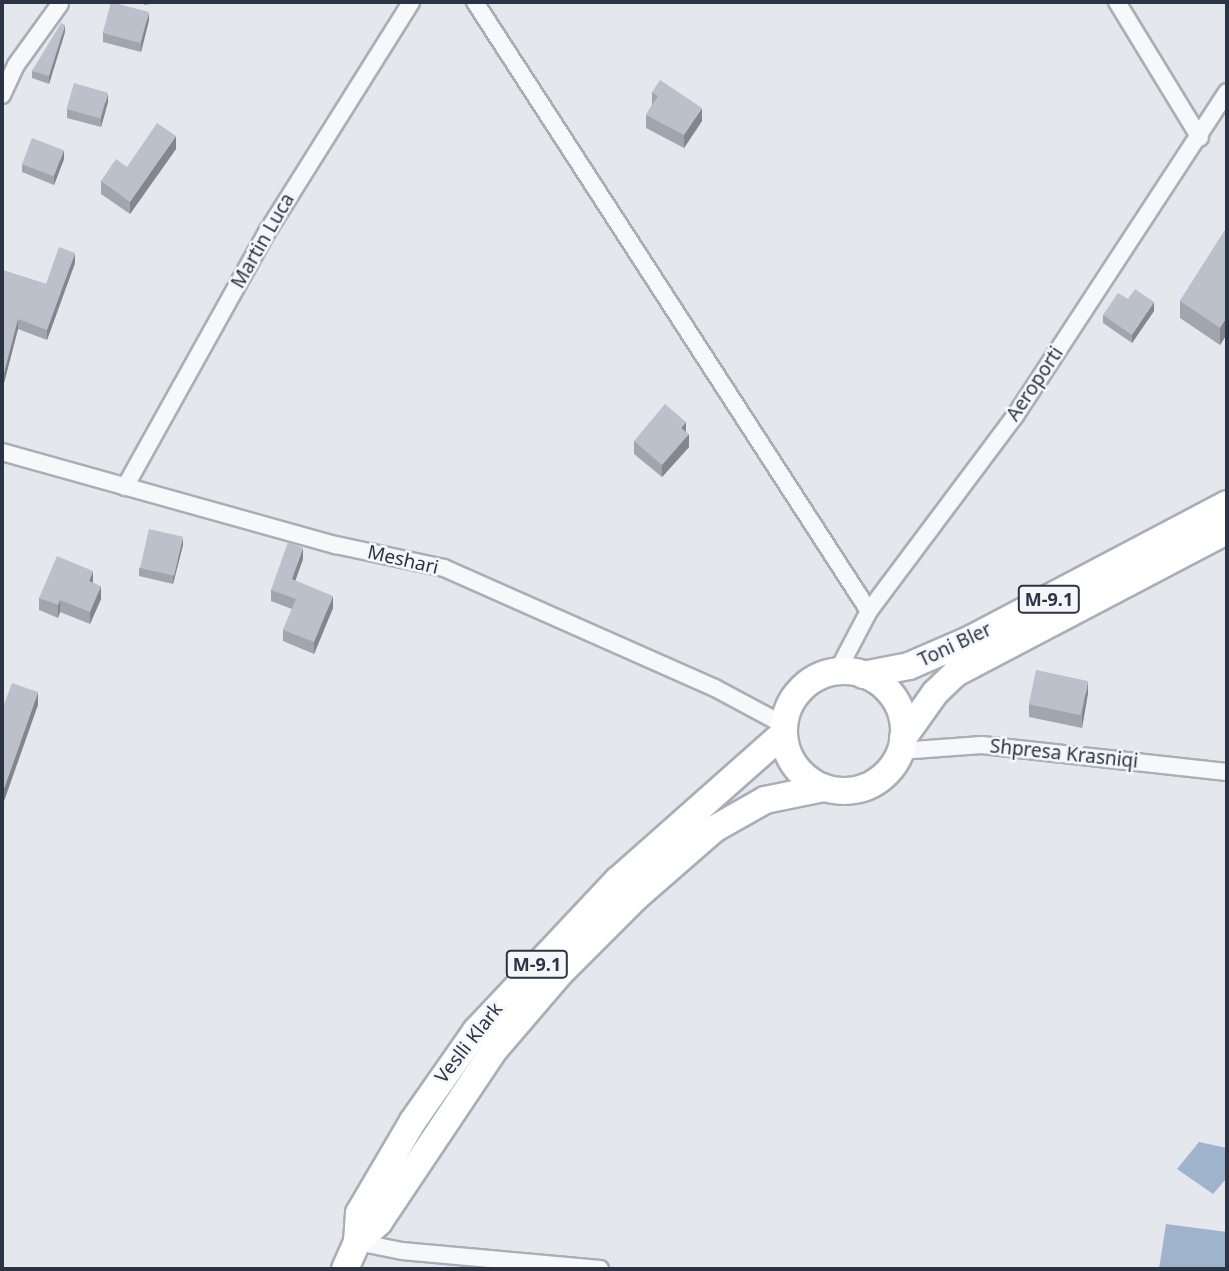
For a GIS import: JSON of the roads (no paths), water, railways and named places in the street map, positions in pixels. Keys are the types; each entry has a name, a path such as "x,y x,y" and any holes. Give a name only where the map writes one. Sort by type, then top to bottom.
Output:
{"main road":[{"name":"Toni Bler","path":"863,675 909,666 959,645 1227,504"},
{"name":"Toni Bler","path":"902,744 934,693 957,673 1227,531"},
{"name":"M-9.1","path":"784,729 801,689 837,672 863,675"},
{"path":"863,675 894,699 902,744"},
{"path":"784,729 793,763 824,788"},
{"name":"Veslli Klark","path":"345,1269 357,1242 359,1213 413,1121 476,1031 618,880 784,729"},
{"name":"M-9.1","path":"824,788 850,791 876,782 902,744"},
{"name":"Veslli Klark","path":"357,1242 379,1222 495,1049 561,972 635,898 714,829 765,800 824,788"}],"street":[{"name":"Martin Luca","path":"125,487 274,220 411,2"},
{"path":"475,2 869,611"},
{"path":"1117,2 1200,138"},
{"path":"2,95 16,65 60,4"},
{"name":"Aeroporti","path":"837,672 869,611 1015,416 1200,138 1227,92"},
{"name":"Meshari","path":"2,452 336,545 444,568 715,688 784,729"},
{"name":"Shpresa Krasniqi","path":"902,744 982,746 1227,772"},
{"path":"357,1242 402,1251 600,1269"}],"water":[{"path":"1199,1142 1227,1148 1227,1178 1213,1194 1177,1169"},
{"path":"1166,1224 1227,1232 1227,1269 1159,1269"}]}
